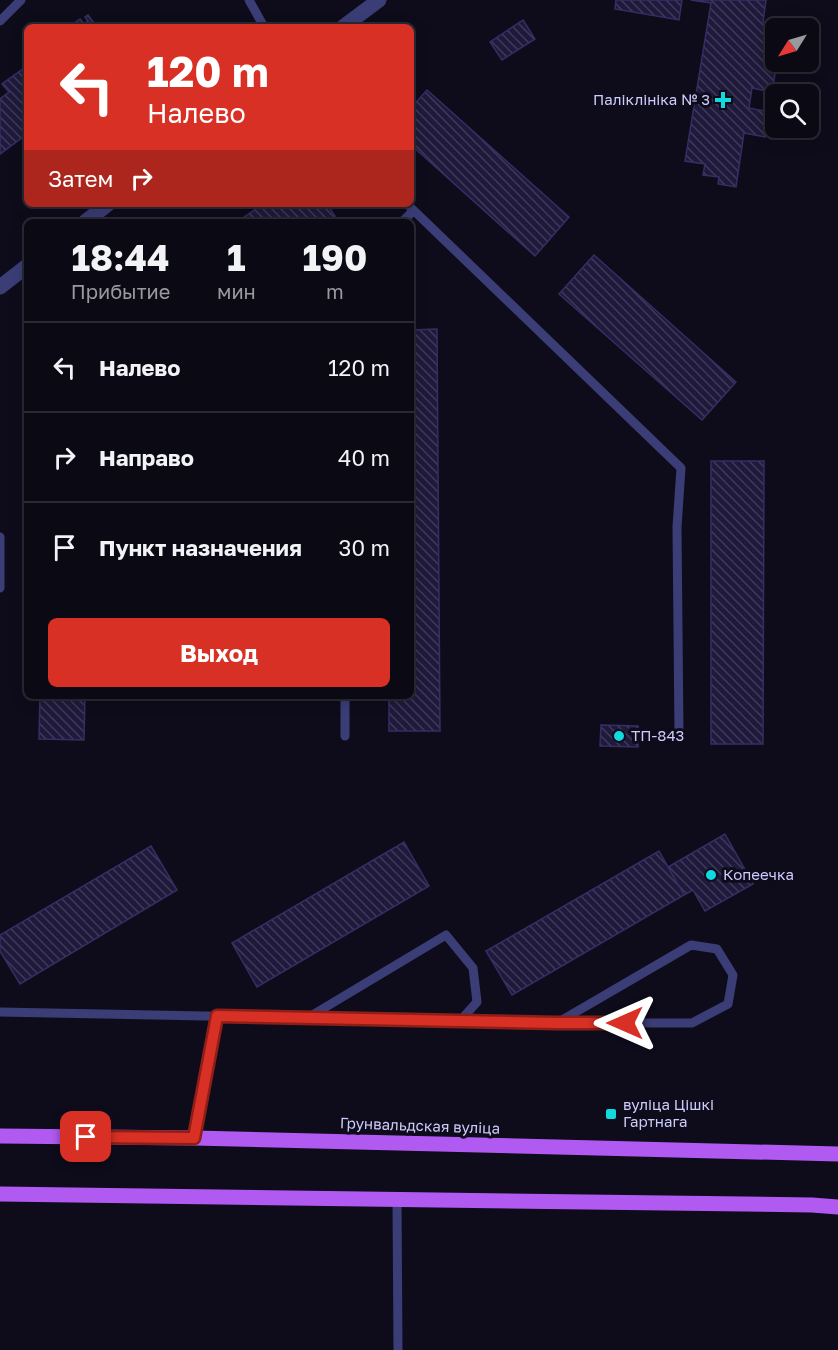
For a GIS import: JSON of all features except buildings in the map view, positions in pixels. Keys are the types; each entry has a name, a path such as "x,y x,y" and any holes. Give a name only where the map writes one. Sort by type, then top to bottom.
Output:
{"main road":[{"name":"Грунвальдская вуліца","path":"0,1136 194,1138 838,1154"},
{"path":"0,1194 838,1207"}],"street":[{"path":"346,24 379,0"},
{"path":"89,219 104,207"},
{"path":"0,287 24,268"}],"lane":[{"path":"0,21 21,0"},
{"path":"249,0 262,24"},
{"path":"410,207 681,468 677,527 679,734"},
{"path":"0,537 0,588"},
{"path":"345,699 345,736"},
{"path":"308,1018 446,936 473,968 477,1002 460,1021"},
{"path":"0,1012 557,1023 692,1023 728,1004 733,975 717,949 691,945 557,1023"},
{"path":"194,1138 217,1016"},
{"path":"397,1199 398,1350"}],"place":[{"name":"Паліклініка № 3","path":"723,100"},
{"name":"ТП-843","path":"619,736"},
{"name":"Копеечка","path":"711,875"},
{"name":"вуліца Цішкі Гартнага","path":"611,1114"}],"route":[{"path":"86,1137 194,1138 217,1016 625,1023"}]}
